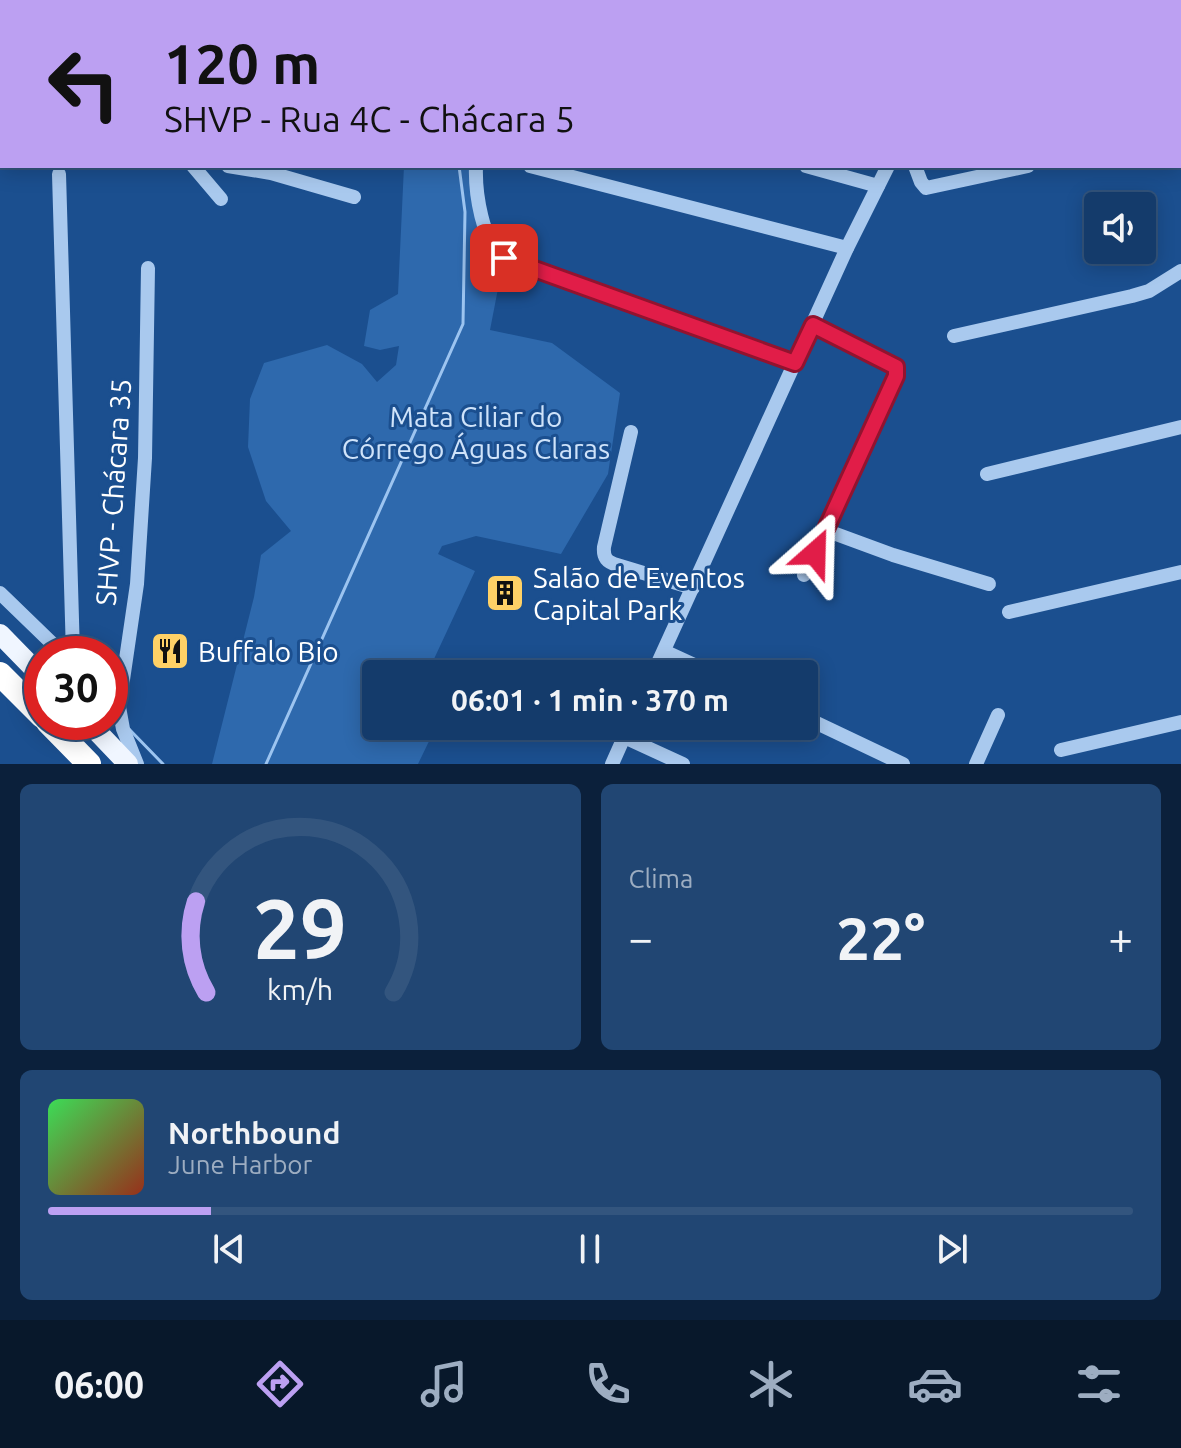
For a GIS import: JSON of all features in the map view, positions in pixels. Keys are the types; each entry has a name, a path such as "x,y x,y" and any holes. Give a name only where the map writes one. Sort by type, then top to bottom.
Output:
{"highway":[{"path":"0,674 24,698"},
{"path":"66,740 89,764"}],"main road":[{"path":"0,634 24,659"},
{"path":"105,740 128,764"}],"street":[{"path":"195,168 221,199"},
{"path":"240,168 271,173 354,197"},
{"path":"476,168 489,241 504,258 795,363"},
{"path":"538,168 847,248"},
{"path":"813,168 878,186"},
{"path":"660,660 847,248 887,168"},
{"path":"916,168 926,188 1019,168"},
{"name":"SHVP - Chácara 35","path":"59,174 72,636"},
{"name":"SHVP - Chácara 35","path":"127,636 137,584 145,458 148,268"},
{"path":"954,336 1132,296 1149,291 1181,271"},
{"path":"804,575 897,372 891,363 813,325"},
{"path":"987,474 1181,427"},
{"path":"631,432 604,556 609,562 693,588"},
{"path":"825,530 893,555 989,584"},
{"path":"1009,612 1181,572"},
{"path":"0,593 44,636"},
{"path":"664,651 684,660"},
{"path":"976,764 998,715"},
{"path":"1061,750 1181,722"},
{"path":"818,724 903,764"},
{"name":"SHVP - Chácara 35","path":"127,740 137,764"},
{"path":"612,764 622,740"},
{"path":"640,740 683,764"}],"green space":[{"name":"Mata Ciliar do Córrego Águas Claras","path":"404,168 471,168 484,254 502,268 490,330 552,343 620,393 608,474 561,554 476,536 442,546 438,554 475,571 434,660 362,660 362,740 430,740 418,764 212,764 254,597 261,555 291,531 266,501 248,447 250,399 264,363 327,345 362,364 377,382 396,365 399,346 380,350 364,346 370,310 398,294"}],"waterway":[{"path":"266,764 463,324 465,212 459,168"},
{"path":"129,729 163,764"}],"place":[{"name":"Salão de Eventos Capital Park","path":"505,593"},
{"name":"Buffalo Bio","path":"170,651"}],"route":[{"path":"504,258 795,363 813,325 896,367 896,376 815,553"}]}
